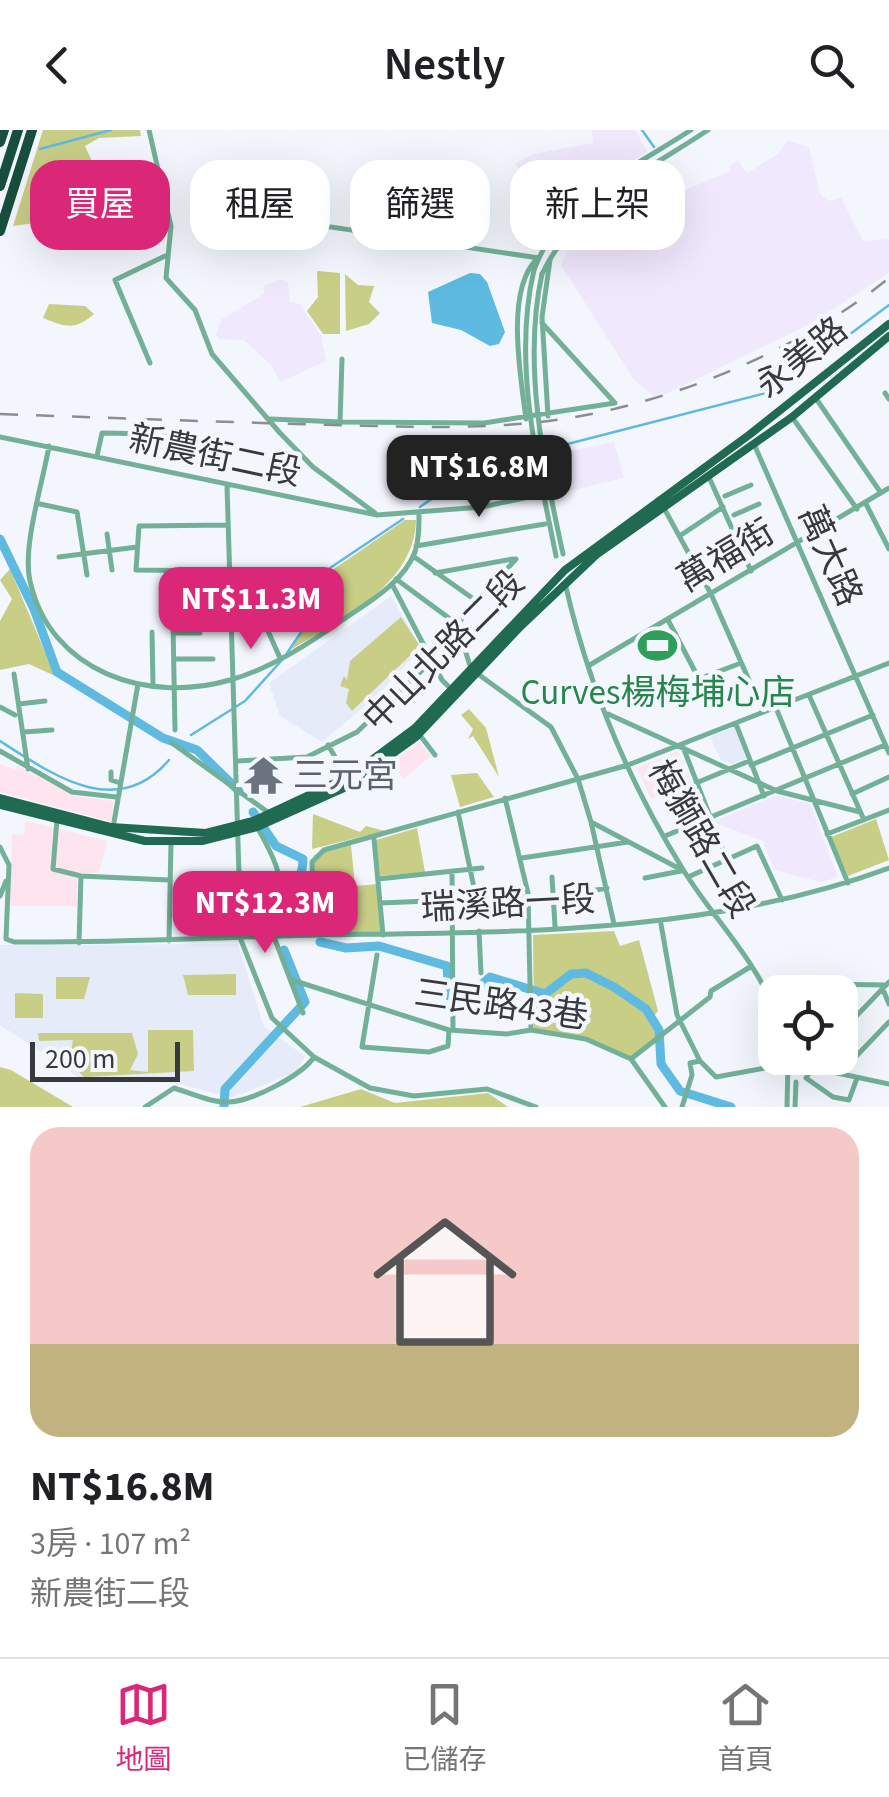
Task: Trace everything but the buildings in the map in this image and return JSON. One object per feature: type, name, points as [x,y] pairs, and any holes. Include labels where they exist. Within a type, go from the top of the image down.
[{"type":"highway","points":[[0,142],[4,130]]},
{"type":"highway","points":[[0,186],[18,130]]},
{"type":"highway","points":[[0,231],[32,130]]},
{"type":"main road","name":"永美路","points":[[752,440],[889,324]]},
{"type":"main road","name":"永美路","points":[[752,440],[792,418],[889,336]]},
{"type":"main road","name":"中山北路二段","points":[[0,801],[102,833],[171,838],[239,830],[350,780],[394,757],[419,734],[474,672],[565,581],[662,502],[708,475],[752,440]]},
{"type":"main road","name":"中山北路二段","points":[[474,672],[565,570],[752,440]]},
{"type":"main road","name":"中山北路二段","points":[[350,780],[455,692]]},
{"type":"main road","name":"中山北路二段","points":[[0,801],[171,838]]},
{"type":"street","points":[[149,130],[171,226],[166,278],[194,310],[212,354],[268,418],[313,466],[377,515]]},
{"type":"street","points":[[526,419],[519,306],[528,268],[563,221],[592,193],[691,130]]},
{"type":"street","points":[[560,555],[536,371],[536,302],[542,274],[592,205],[708,130]]},
{"type":"street","points":[[330,227],[538,258]]},
{"type":"street","points":[[150,363],[115,280],[166,256]]},
{"type":"street","points":[[538,258],[526,318],[527,377],[565,570]]},
{"type":"street","points":[[548,416],[542,320],[550,258]]},
{"type":"street","points":[[268,418],[484,424],[615,404],[542,320]]},
{"type":"street","points":[[340,422],[342,358]]},
{"type":"street","points":[[808,390],[881,494]]},
{"type":"street","points":[[792,418],[857,508]]},
{"type":"street","points":[[97,456],[102,432],[157,434],[213,448]]},
{"type":"street","name":"新農街二段","points":[[0,438],[377,515],[419,514],[538,495]]},
{"type":"street","name":"萬大路","points":[[752,440],[889,753]]},
{"type":"street","points":[[49,446],[28,573],[61,646],[83,664],[138,684],[174,686],[234,679],[284,656],[394,582],[413,556],[419,514]]},
{"type":"street","points":[[708,475],[751,572]]},
{"type":"street","points":[[725,496],[750,485]]},
{"type":"street","points":[[227,486],[242,940],[256,985],[286,1034],[314,1057],[354,1081],[389,1093],[414,1096],[486,1089],[536,1107]]},
{"type":"street","name":"萬福街","points":[[588,666],[889,488]]},
{"type":"street","points":[[662,502],[711,594],[764,712]]},
{"type":"street","points":[[39,504],[78,512],[87,574]]},
{"type":"street","points":[[734,515],[759,504]]},
{"type":"street","points":[[866,504],[889,549]]},
{"type":"street","points":[[681,535],[723,506]]},
{"type":"street","points":[[416,546],[545,524]]},
{"type":"street","points":[[743,534],[767,524]]},
{"type":"street","points":[[228,525],[142,525],[136,570],[194,574],[300,572]]},
{"type":"street","points":[[107,534],[112,570]]},
{"type":"street","points":[[59,557],[137,547]]},
{"type":"street","points":[[413,556],[476,600]]},
{"type":"street","points":[[435,573],[516,559],[458,624]]},
{"type":"street","name":"梅獅路二段","points":[[565,570],[588,666],[628,765],[688,878],[758,979]]},
{"type":"street","points":[[264,572],[264,622],[284,656]]},
{"type":"street","points":[[194,574],[196,605]]},
{"type":"street","points":[[394,582],[458,624],[474,672],[550,727],[578,779],[600,848],[614,924]]},
{"type":"street","points":[[394,582],[432,661],[455,692]]},
{"type":"street","points":[[668,620],[699,679],[741,662]]},
{"type":"street","points":[[232,625],[264,622]]},
{"type":"street","points":[[173,625],[175,730]]},
{"type":"street","points":[[152,632],[153,685]]},
{"type":"street","points":[[174,634],[200,633]]},
{"type":"street","points":[[174,659],[213,659]]},
{"type":"street","points":[[238,761],[307,758],[358,732],[432,661]]},
{"type":"street","points":[[314,935],[314,856],[628,765],[889,663]]},
{"type":"street","points":[[14,674],[29,767]]},
{"type":"street","points":[[114,828],[138,684]]},
{"type":"street","points":[[810,695],[864,820]]},
{"type":"street","points":[[20,704],[45,701]]},
{"type":"street","points":[[0,707],[15,715]]},
{"type":"street","points":[[776,708],[848,883]]},
{"type":"street","points":[[605,712],[778,791],[860,812]]},
{"type":"street","points":[[696,782],[873,715]]},
{"type":"street","points":[[736,723],[764,796]]},
{"type":"street","points":[[24,732],[52,730]]},
{"type":"street","points":[[419,734],[436,755]]},
{"type":"street","points":[[682,744],[727,860]]},
{"type":"street","points":[[328,745],[350,780]]},
{"type":"street","points":[[665,836],[885,745]]},
{"type":"street","points":[[177,746],[239,792],[262,820],[276,861],[279,899],[270,919],[272,938],[302,1013]]},
{"type":"street","points":[[0,751],[72,792],[118,796]]},
{"type":"street","points":[[109,775],[121,785]]},
{"type":"street","points":[[852,794],[889,778]]},
{"type":"street","points":[[504,798],[529,897],[531,1030]]},
{"type":"street","points":[[827,834],[889,810]]},
{"type":"street","points":[[458,812],[476,898]]},
{"type":"street","points":[[57,819],[53,870],[81,876],[169,880]]},
{"type":"street","points":[[591,822],[684,870]]},
{"type":"street","points":[[169,941],[171,838]]},
{"type":"street","points":[[374,839],[383,935]]},
{"type":"street","points":[[522,858],[630,842]]},
{"type":"street","points":[[0,846],[9,865],[0,896]]},
{"type":"street","points":[[688,878],[757,846],[782,900]]},
{"type":"street","points":[[378,879],[482,868]]},
{"type":"street","name":"瑞溪路一段","points":[[8,878],[6,940],[79,943],[661,924],[782,900],[889,868]]},
{"type":"street","points":[[645,878],[684,870]]},
{"type":"street","points":[[377,956],[362,1047],[429,1052],[448,1046],[455,995],[452,871]]},
{"type":"street","points":[[79,943],[81,876]]},
{"type":"street","points":[[552,877],[554,926]]},
{"type":"street","points":[[581,892],[608,888]]},
{"type":"street","points":[[380,903],[529,897]]},
{"type":"street","points":[[661,924],[680,1021],[700,1061],[716,1077],[758,1067]]},
{"type":"street","points":[[480,931],[481,972]]},
{"type":"street","points":[[666,1107],[631,1059],[710,997],[711,992],[750,967]]},
{"type":"street","name":"三民路43巷","points":[[292,980],[368,1008],[451,1030],[507,1034],[531,1030],[586,1039],[631,1059]]},
{"type":"street","points":[[858,984],[885,984]]},
{"type":"street","points":[[885,984],[889,1004]]},
{"type":"street","points":[[858,1013],[885,984]]},
{"type":"street","points":[[858,1055],[889,1022]]},
{"type":"street","points":[[145,1107],[174,1088],[228,1103],[302,1075],[314,1057]]},
{"type":"street","points":[[682,1107],[690,1063],[700,1061]]},
{"type":"street","points":[[786,1107],[787,1075]]},
{"type":"street","points":[[846,1075],[889,1084]]},
{"type":"street","points":[[806,1078],[833,1096],[848,1100],[857,1077]]},
{"type":"street","points":[[787,1081],[806,1078]]},
{"type":"street","points":[[795,1107],[796,1082]]},
{"type":"shaded area","points":[[592,130],[635,130],[647,151],[634,160],[521,160],[534,154],[593,143]]},
{"type":"shaded area","points":[[787,141],[809,147],[820,194],[828,201],[841,198],[863,241],[889,239],[889,273],[808,325],[670,392],[653,396],[634,380],[561,265],[568,250],[685,250],[685,190],[729,172],[729,166],[738,161],[747,173],[778,154]]},
{"type":"shaded area","points":[[281,279],[288,282],[290,302],[300,304],[321,335],[326,361],[280,382],[271,365],[244,340],[218,339],[216,334],[222,319],[264,294],[264,285]]},
{"type":"shaded area","points":[[614,442],[624,478],[560,493],[553,454]]},
{"type":"shaded area","points":[[237,575],[260,575],[260,619],[237,621]]},
{"type":"shaded area","points":[[391,596],[421,648],[378,695],[322,742],[280,716],[269,683]]},
{"type":"shaded area","points":[[735,727],[746,759],[732,764],[721,760],[710,737]]},
{"type":"shaded area","points":[[419,742],[431,756],[403,779],[393,762]]},
{"type":"shaded area","points":[[678,751],[691,782],[651,799],[637,768]]},
{"type":"shaded area","points":[[0,764],[16,770],[17,766],[76,796],[113,801],[112,822],[0,792]]},
{"type":"shaded area","points":[[777,795],[810,804],[838,877],[821,882],[774,870],[763,841],[713,822]]},
{"type":"shaded area","points":[[26,821],[107,841],[99,873],[78,873],[77,906],[10,906],[12,834],[24,835]]},
{"type":"shaded area","points":[[238,944],[264,1027],[305,1056],[296,1072],[231,1098],[176,1083],[84,1081],[0,1025],[0,945]]},
{"type":"green space","points":[[43,130],[140,130],[141,136],[99,138],[85,146],[91,160],[34,160]]},
{"type":"green space","points":[[30,172],[30,224],[13,226]]},
{"type":"green space","points":[[317,271],[340,273],[340,334],[323,334],[307,311],[318,297]]},
{"type":"green space","points":[[345,274],[358,285],[374,286],[369,302],[380,313],[369,324],[346,331]]},
{"type":"green space","points":[[49,304],[85,306],[94,314],[81,323],[64,325],[43,318]]},
{"type":"green space","points":[[405,520],[416,520],[412,543],[390,581],[353,612],[292,649],[331,571]]},
{"type":"green space","points":[[10,569],[55,676],[29,664],[0,670],[0,621],[12,599],[0,580]]},
{"type":"green space","points":[[401,617],[420,646],[352,711],[346,703],[349,689],[340,686],[344,676],[347,680],[350,661]]},
{"type":"green space","points":[[469,709],[486,728],[499,777],[473,736],[468,739],[473,729],[461,715]]},
{"type":"green space","points":[[477,773],[494,797],[460,807],[451,775]]},
{"type":"green space","points":[[313,814],[360,832],[366,826],[385,831],[312,849]]},
{"type":"green space","points":[[876,819],[889,860],[848,876],[831,837]]},
{"type":"green space","points":[[417,828],[425,872],[380,876],[376,840]]},
{"type":"green space","points":[[351,845],[355,886],[378,884],[383,935],[314,935],[314,855]]},
{"type":"green space","points":[[217,879],[219,916],[192,915],[192,880]]},
{"type":"green space","points":[[614,931],[620,946],[639,940],[658,1011],[652,1018],[659,1038],[631,1059],[579,1036],[534,1030],[533,935]]},
{"type":"green space","points":[[236,974],[236,995],[188,995],[183,975]]},
{"type":"green space","points":[[56,977],[90,977],[84,999],[56,999]]},
{"type":"green space","points":[[15,993],[43,994],[43,1018],[15,1018]]},
{"type":"green space","points":[[148,1030],[193,1030],[194,1071],[84,1077],[69,1062],[73,1040],[39,1041],[38,1033],[132,1033],[138,1054],[130,1070],[148,1072]]},
{"type":"green space","points":[[0,1067],[11,1070],[73,1107],[0,1107]]},
{"type":"green space","points":[[361,1089],[395,1103],[488,1093],[508,1107],[300,1107]]},
{"type":"water","points":[[470,273],[480,274],[487,282],[505,332],[499,344],[490,346],[461,330],[432,323],[428,292]]},
{"type":"waterway","points":[[40,149],[111,130]]},
{"type":"waterway","points":[[642,130],[654,147]]},
{"type":"waterway","points":[[552,448],[774,391],[889,305]]},
{"type":"waterway","points":[[420,507],[480,465],[528,454]]},
{"type":"waterway","points":[[287,653],[302,631],[330,568],[403,519]]},
{"type":"waterway","points":[[0,539],[34,609],[57,672],[163,738],[197,750],[239,791]]},
{"type":"waterway","points":[[191,735],[245,701],[282,660]]},
{"type":"waterway","points":[[0,741],[63,778],[107,790],[128,788],[149,778],[169,760]]},
{"type":"waterway","points":[[253,812],[276,846],[303,859],[298,881],[278,912],[274,931]]},
{"type":"waterway","points":[[282,906],[303,927]]},
{"type":"waterway","points":[[320,942],[346,948],[379,946],[447,966],[449,996],[462,1002],[490,977],[545,994],[571,974],[586,973],[646,1009],[659,1030],[661,1064],[680,1091],[731,1107]]},
{"type":"waterway","points":[[224,1107],[225,1089],[305,1002],[284,950]]},
{"type":"railway","points":[[0,414],[429,427],[555,420],[666,395],[746,364],[821,325],[889,278]]},
{"type":"place","name":"Curves楊梅埔心店","points":[[658,646]]},
{"type":"place","name":"三元宮","points":[[263,776]]}]
